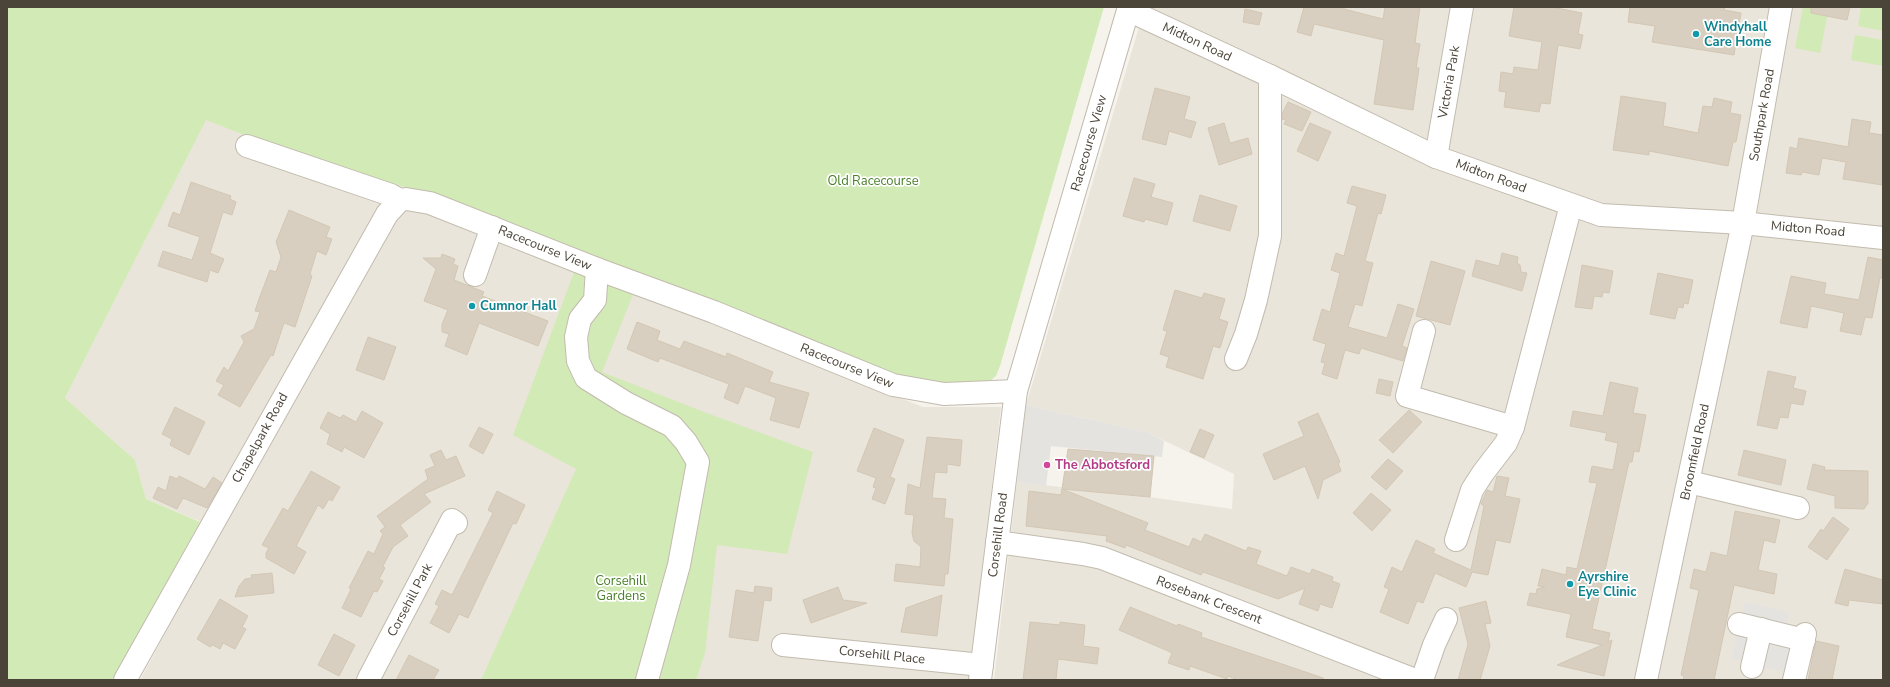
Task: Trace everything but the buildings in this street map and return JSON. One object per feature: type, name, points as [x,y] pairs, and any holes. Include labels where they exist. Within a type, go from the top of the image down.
[{"type":"street","name":"Victoria Park","points":[[1436,157],[1462,7]]},
{"type":"street","name":"Southpark Road","points":[[1743,223],[1781,7]]},
{"type":"street","name":"Midton Road","points":[[1128,8],[1436,157],[1602,215],[1743,223],[1883,238]]},
{"type":"street","name":"Racecourse View","points":[[400,200],[412,199],[430,202],[596,269],[714,312],[893,385],[944,394],[1016,390],[1128,8]]},
{"type":"street","points":[[1236,358],[1246,334],[1256,300],[1270,236],[1270,76]]},
{"type":"street","points":[[247,146],[391,195],[400,200]]},
{"type":"street","name":"Chapelpark Road","points":[[125,680],[387,214],[400,200]]},
{"type":"street","points":[[1456,540],[1472,490],[1506,443],[1513,427],[1571,205]]},
{"type":"street","name":"Broomfield Road","points":[[1646,680],[1743,223]]},
{"type":"street","points":[[475,275],[492,226]]},
{"type":"street","points":[[596,269],[594,300],[580,319],[576,337],[578,361],[586,378],[626,404],[672,426],[686,442],[698,462],[679,565],[647,680]]},
{"type":"street","points":[[1424,331],[1407,396],[1513,427]]},
{"type":"street","name":"Corsehill Road","points":[[981,673],[1016,390]]},
{"type":"street","points":[[1689,482],[1798,508]]},
{"type":"street","name":"Corsehill Park","points":[[368,680],[449,519]]},
{"type":"street","name":"Rosebank Crescent","points":[[997,542],[1102,558],[1415,680]]},
{"type":"street","points":[[1422,680],[1434,645],[1446,619]]},
{"type":"street","points":[[1740,624],[1804,637],[1794,680]]},
{"type":"street","points":[[1752,666],[1761,629]]},
{"type":"street","name":"Corsehill Place","points":[[783,645],[981,673]]},
{"type":"shaded area","points":[[1145,7],[1883,7],[1883,680],[994,680],[1017,482],[1150,497],[1232,509],[1234,474],[1146,432],[1026,405]]},
{"type":"shaded area","points":[[206,119],[412,208],[634,292],[923,407],[1001,407],[969,680],[140,680],[221,530],[146,499],[135,460],[65,398]]},
{"type":"shaded area","points":[[1026,405],[1146,432],[1164,441],[1162,457],[1051,446],[1046,486],[1017,482]]},
{"type":"shaded area","points":[[1745,602],[1790,613],[1786,628],[1797,631],[1787,673],[1731,659]]},
{"type":"green space","name":"Old Racecourse","points":[[7,7],[1104,7],[1000,366],[996,376],[990,381],[921,384],[423,191],[404,187],[247,136],[206,120],[65,398],[135,460],[146,499],[200,522],[112,680],[7,680]]},
{"type":"green space","points":[[1803,7],[1829,7],[1820,53],[1795,48]]},
{"type":"green space","points":[[1861,7],[1883,7],[1883,31],[1858,26]]},
{"type":"green space","points":[[1855,35],[1883,40],[1883,66],[1851,60]]},
{"type":"green space","name":"Corsehill Gardens","points":[[576,267],[634,292],[602,372],[704,412],[813,452],[787,554],[717,545],[705,653],[696,680],[481,680],[576,469],[513,435]]},
{"type":"place","name":"Windyhall Care Home","points":[[1696,34]]},
{"type":"place","name":"Cumnor Hall","points":[[472,306]]},
{"type":"place","name":"The Abbotsford","points":[[1047,465]]},
{"type":"place","name":"Ayrshire Eye Clinic","points":[[1570,584]]}]
